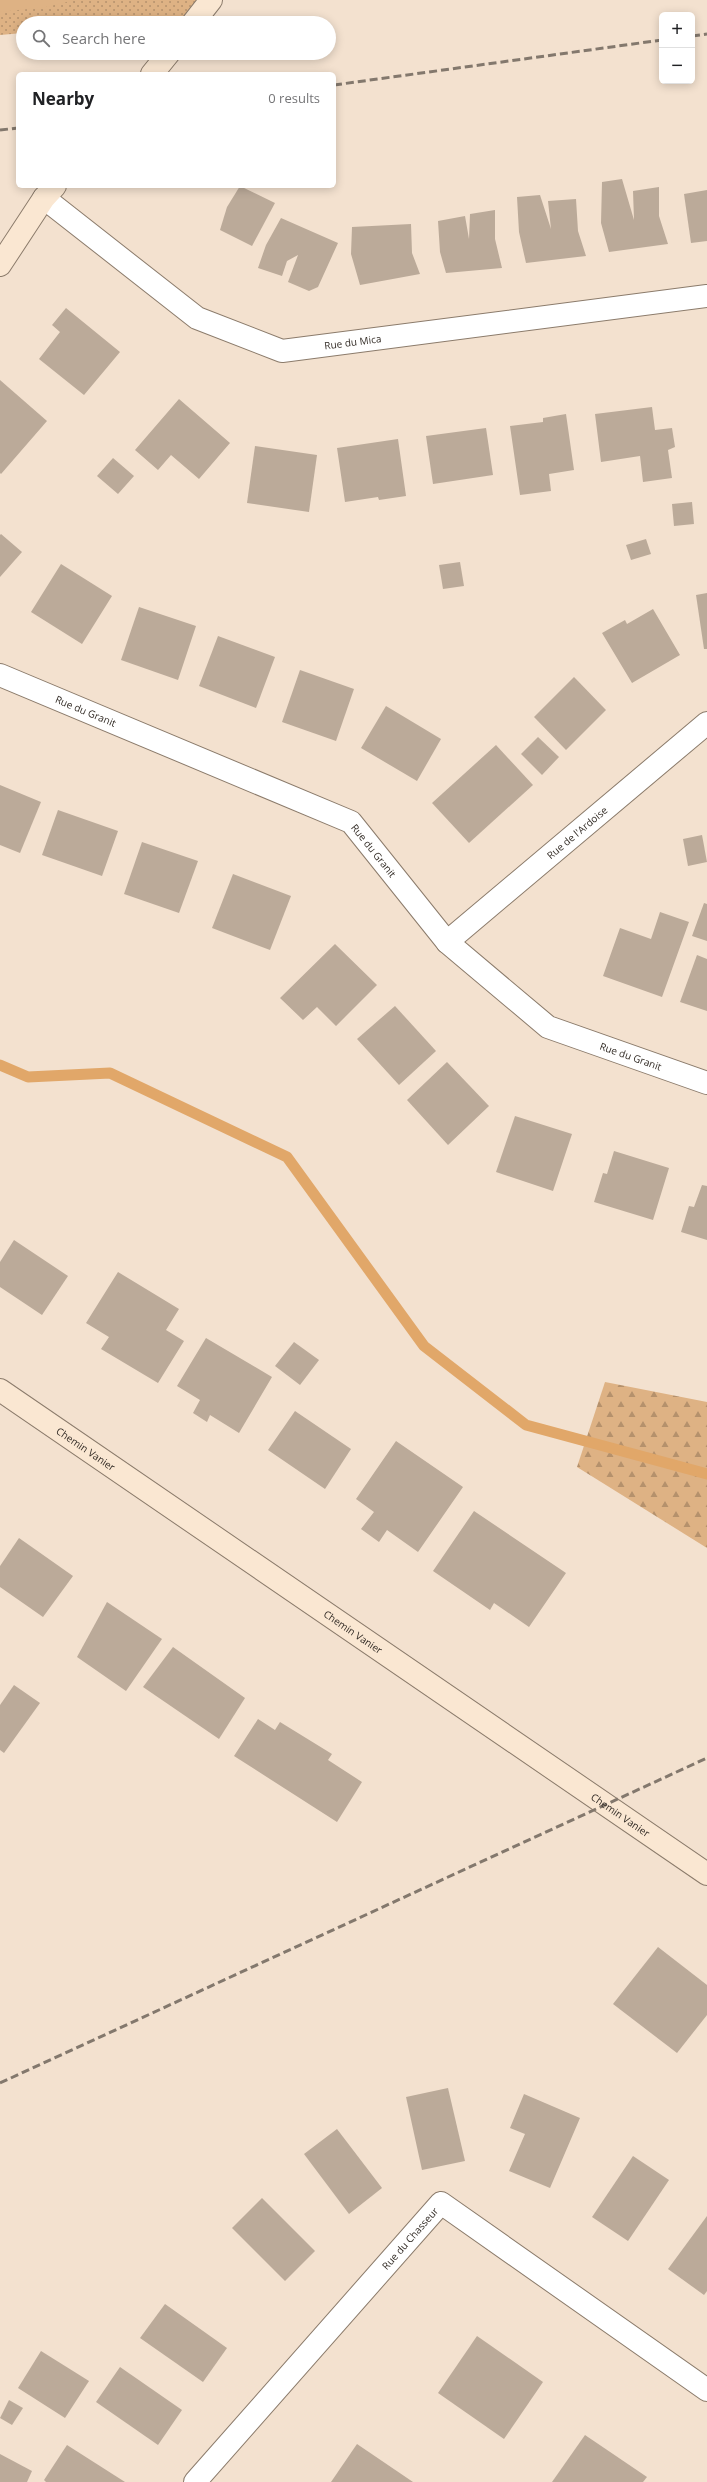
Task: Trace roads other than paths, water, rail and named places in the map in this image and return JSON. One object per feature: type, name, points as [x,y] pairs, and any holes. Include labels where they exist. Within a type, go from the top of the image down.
[{"type":"street","points":[[198,16],[211,0]]},
{"type":"street","points":[[154,72],[163,60]]},
{"type":"street","points":[[0,265],[50,192]]},
{"type":"street","name":"Rue du Mica","points":[[50,192],[196,318],[282,352],[707,296]]},
{"type":"street","name":"Rue du Granit","points":[[0,675],[351,822],[447,942],[548,1027],[707,1083]]},
{"type":"street","name":"Rue de l'Ardoise","points":[[447,942],[707,723]]},
{"type":"street","name":"Chemin Vanier","points":[[0,1390],[707,1874]]},
{"type":"street","name":"Rue du Chasseur","points":[[195,2482],[441,2203],[707,2390]]},
{"type":"waterway","points":[[0,1065],[28,1077],[110,1073],[287,1157],[424,1346],[526,1425],[707,1474]]},
{"type":"railway","points":[[695,36],[707,34]]},
{"type":"railway","points":[[336,85],[659,40]]},
{"type":"railway","points":[[0,130],[16,128]]},
{"type":"railway","points":[[0,2083],[707,1758]]}]
